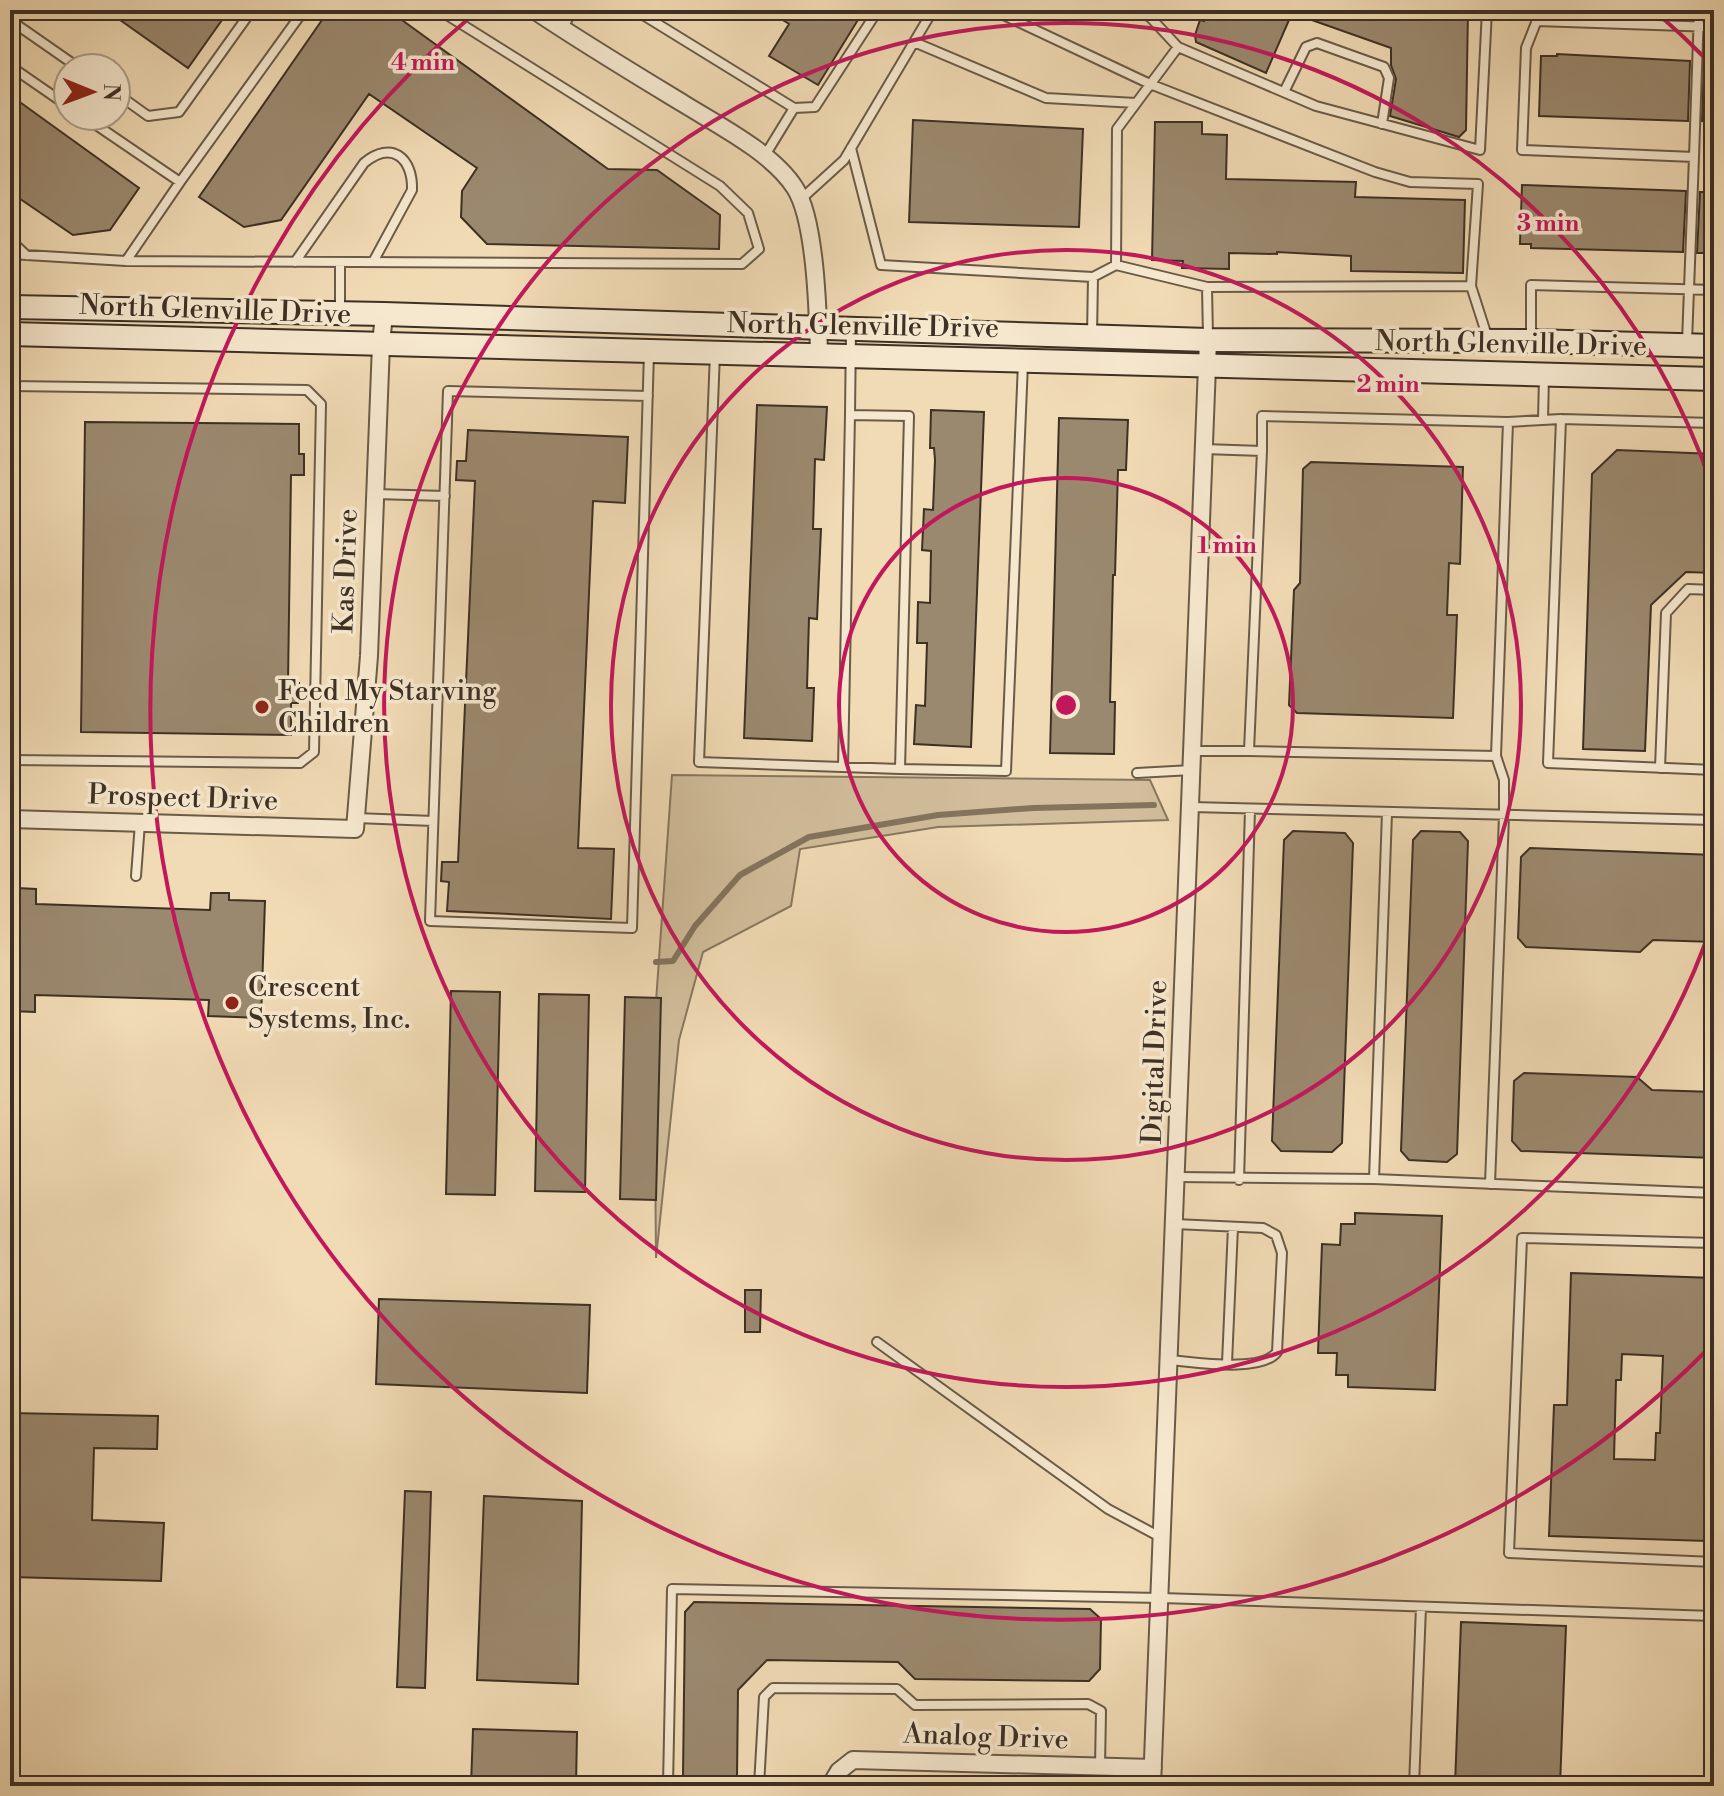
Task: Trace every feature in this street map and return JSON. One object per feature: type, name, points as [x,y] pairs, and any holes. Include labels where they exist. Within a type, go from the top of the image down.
[{"type":"street","points":[[534,10],[726,130],[777,167],[796,189],[808,229],[819,355]]},
{"type":"street","name":"North Glenville Drive","points":[[10,307],[384,314],[1208,340],[1531,341],[1714,346]]},
{"type":"street","name":"Kas Drive","points":[[355,824],[369,656],[384,314]]},
{"type":"street","name":"North Glenville Drive","points":[[10,334],[1714,379]]},
{"type":"street","name":"Digital Drive","points":[[1152,1786],[1208,340]]},
{"type":"street","points":[[1531,341],[1544,375]]},
{"type":"street","name":"Prospect Drive","points":[[10,819],[355,824]]},
{"type":"street","name":"Analog Drive","points":[[830,1786],[839,1771],[853,1760],[1153,1768]]},
{"type":"lane","points":[[132,104],[148,116],[179,112],[252,10]]},
{"type":"lane","points":[[126,261],[304,10]]},
{"type":"lane","points":[[10,254],[126,261],[742,264],[759,249],[748,213],[720,186],[439,10]]},
{"type":"lane","points":[[562,29],[573,10]]},
{"type":"lane","points":[[635,10],[794,108],[815,107],[878,10]]},
{"type":"lane","points":[[799,201],[844,160],[933,10]]},
{"type":"lane","points":[[993,10],[1150,84],[1375,172],[1410,182],[1478,184],[1471,286],[1488,341]]},
{"type":"lane","points":[[1138,10],[1152,13],[1178,47],[1316,106],[1480,150],[1487,10]]},
{"type":"lane","points":[[1541,10],[1526,48],[1522,150],[1694,157]]},
{"type":"lane","points":[[1687,346],[1699,10]]},
{"type":"lane","points":[[10,20],[56,52]]},
{"type":"lane","points":[[1537,21],[1714,27]]},
{"type":"lane","points":[[914,42],[1046,98],[1136,103]]},
{"type":"lane","points":[[1284,92],[1306,47],[1317,43],[1384,67],[1389,78],[1382,124]]},
{"type":"lane","points":[[1116,265],[1117,129],[1178,47]]},
{"type":"lane","points":[[10,66],[52,95]]},
{"type":"lane","points":[[764,157],[794,108]]},
{"type":"lane","points":[[107,132],[180,182]]},
{"type":"lane","points":[[851,148],[881,265],[1093,277],[1116,265],[1207,287],[1471,286]]},
{"type":"lane","points":[[295,262],[364,163],[376,152],[386,150],[396,154],[406,166],[413,179],[412,190],[373,262]]},
{"type":"lane","points":[[10,240],[27,256]]},
{"type":"lane","points":[[340,262],[340,313]]},
{"type":"lane","points":[[1092,336],[1093,277]]},
{"type":"lane","points":[[1531,341],[1531,285],[1714,290]]},
{"type":"lane","points":[[1207,287],[1208,340]]},
{"type":"lane","points":[[843,767],[851,329]]},
{"type":"lane","points":[[648,396],[448,391],[430,921],[632,928],[650,351]]},
{"type":"lane","points":[[715,353],[699,762],[900,769],[1006,771],[1023,361]]},
{"type":"lane","points":[[1543,420],[1544,375]]},
{"type":"lane","points":[[10,386],[307,390],[321,404],[314,752],[300,763],[10,760]]},
{"type":"lane","points":[[850,415],[909,416],[900,769]]},
{"type":"lane","points":[[1249,751],[1262,416],[1714,423]]},
{"type":"lane","points":[[1561,419],[1548,763],[1714,770]]},
{"type":"lane","points":[[1490,1184],[1504,816],[1504,780],[1496,756],[1508,422]]},
{"type":"lane","points":[[1204,449],[1262,451]]},
{"type":"lane","points":[[375,494],[445,496]]},
{"type":"lane","points":[[1660,768],[1666,613],[1688,589],[1714,590]]},
{"type":"lane","points":[[1193,751],[1496,756]]},
{"type":"lane","points":[[1137,773],[1192,770]]},
{"type":"lane","points":[[1191,807],[1714,820]]},
{"type":"lane","points":[[1239,1180],[1250,809]]},
{"type":"lane","points":[[1374,1179],[1387,813]]},
{"type":"lane","points":[[355,824],[433,821]]},
{"type":"lane","points":[[136,876],[140,823]]},
{"type":"lane","points":[[1177,1177],[1374,1179],[1714,1193]]},
{"type":"lane","points":[[1170,1360],[1264,1363],[1277,1352],[1282,1253],[1276,1235],[1271,1231],[1175,1224]]},
{"type":"lane","points":[[1227,1363],[1233,1227]]},
{"type":"lane","points":[[1714,1243],[1522,1238],[1509,1553],[1714,1562]]},
{"type":"lane","points":[[877,1342],[1108,1509],[1163,1538]]},
{"type":"lane","points":[[668,1785],[672,1589],[1161,1598],[1714,1616]]},
{"type":"lane","points":[[1414,1786],[1421,1607]]},
{"type":"lane","points":[[759,1786],[764,1697],[773,1688],[897,1689],[915,1705],[1088,1704],[1101,1711],[1100,1767]]},
{"type":"shaded area","points":[[672,775],[1150,780],[1168,820],[938,827],[800,849],[791,906],[703,952],[679,1040],[656,1258],[654,1030]]},
{"type":"building","points":[[106,10],[229,10],[188,68]]},
{"type":"building","points":[[329,10],[388,10],[608,169],[657,170],[720,215],[719,249],[487,244],[461,217],[462,191],[477,168],[369,94],[281,220],[244,227],[199,197]]},
{"type":"building","points":[[767,10],[864,10],[818,85],[769,56],[789,24]]},
{"type":"building","points":[[1207,10],[1468,10],[1466,130],[1459,137],[1390,116],[1396,79],[1391,65],[1391,48],[1292,13],[1266,73],[1196,42],[1200,20],[1204,21]]},
{"type":"building","points":[[1557,54],[1690,61],[1688,121],[1539,116],[1541,56]]},
{"type":"building","points":[[1704,61],[1714,62],[1714,122],[1702,121]]},
{"type":"building","points":[[10,95],[52,125],[52,132],[61,132],[139,188],[110,230],[73,235],[10,192]]},
{"type":"building","points":[[913,120],[1083,129],[1079,227],[909,222]]},
{"type":"building","points":[[1155,122],[1202,122],[1202,134],[1227,135],[1226,179],[1356,182],[1355,197],[1465,200],[1463,273],[1351,271],[1351,256],[1277,252],[1229,253],[1229,269],[1182,268],[1183,261],[1152,260]]},
{"type":"building","points":[[1522,185],[1686,191],[1683,252],[1531,248],[1531,244],[1520,244]]},
{"type":"building","points":[[1700,192],[1714,192],[1714,253],[1697,253]]},
{"type":"building","points":[[757,405],[827,407],[824,460],[815,459],[813,529],[821,529],[817,619],[809,618],[807,688],[814,688],[812,741],[744,738]]},
{"type":"building","points":[[931,410],[984,412],[971,747],[914,744],[916,705],[925,706],[927,643],[917,643],[918,602],[930,603],[931,551],[922,550],[924,509],[933,510],[935,460],[934,448],[930,448]]},
{"type":"building","points":[[1059,418],[1128,420],[1126,470],[1118,470],[1113,575],[1110,702],[1115,702],[1114,754],[1050,753]]},
{"type":"building","points":[[85,422],[299,424],[299,454],[304,454],[304,475],[291,475],[288,683],[299,683],[298,703],[291,703],[291,735],[81,732]]},
{"type":"building","points":[[468,430],[628,437],[625,503],[593,501],[578,848],[614,849],[611,919],[447,911],[449,882],[441,881],[442,862],[458,862],[475,481],[456,480],[457,461],[466,461]]},
{"type":"building","points":[[1617,450],[1714,454],[1714,573],[1686,572],[1651,605],[1645,751],[1583,749],[1592,474]]},
{"type":"building","points":[[1311,462],[1463,467],[1460,564],[1449,563],[1447,615],[1457,615],[1453,718],[1297,713],[1289,705],[1294,590],[1300,583],[1303,469]]},
{"type":"building","points":[[1293,831],[1345,833],[1353,843],[1342,1143],[1332,1152],[1281,1151],[1272,1141],[1284,840]]},
{"type":"building","points":[[1421,831],[1460,832],[1468,841],[1457,1154],[1447,1162],[1409,1160],[1401,1151],[1413,840]]},
{"type":"building","points":[[1530,848],[1714,855],[1714,942],[1653,940],[1640,952],[1526,947],[1518,938],[1521,857]]},
{"type":"building","points":[[17,888],[36,889],[36,904],[210,910],[211,893],[229,893],[229,900],[265,901],[261,1018],[208,1016],[209,1000],[35,995],[35,1012],[10,1011],[10,897],[17,897]]},
{"type":"building","points":[[451,991],[500,992],[495,1195],[446,1194]]},
{"type":"building","points":[[539,994],[589,995],[585,1192],[535,1191]]},
{"type":"building","points":[[625,997],[661,998],[656,1200],[620,1199]]},
{"type":"building","points":[[1524,1073],[1637,1077],[1652,1090],[1714,1092],[1714,1158],[1521,1151],[1512,1141],[1514,1081]]},
{"type":"building","points":[[1355,1213],[1442,1216],[1435,1390],[1348,1387],[1348,1375],[1336,1375],[1337,1353],[1318,1353],[1322,1244],[1340,1245],[1341,1224],[1355,1224]]},
{"type":"building","points":[[1571,1273],[1714,1278],[1714,1409],[1707,1541],[1549,1536],[1554,1405],[1567,1405]],"holes":[[[1622,1354],[1663,1356],[1660,1433],[1656,1433],[1655,1460],[1614,1459],[1616,1380],[1621,1380]]]},
{"type":"building","points":[[745,1290],[761,1290],[760,1332],[745,1332]]},
{"type":"building","points":[[379,1299],[590,1305],[587,1393],[376,1384]]},
{"type":"building","points":[[10,1413],[158,1416],[157,1449],[94,1448],[92,1520],[164,1523],[161,1581],[10,1577]]},
{"type":"building","points":[[405,1491],[431,1492],[425,1688],[397,1687]]},
{"type":"building","points":[[484,1496],[582,1501],[578,1684],[477,1680]]},
{"type":"building","points":[[694,1602],[1090,1609],[1101,1619],[1100,1669],[1089,1681],[915,1679],[898,1662],[767,1660],[738,1690],[737,1778],[729,1786],[691,1786],[683,1777],[685,1612]]},
{"type":"building","points":[[1461,1622],[1566,1626],[1560,1786],[1455,1786]]},
{"type":"building","points":[[473,1729],[577,1732],[576,1786],[471,1786]]},
{"type":"waterway","points":[[656,962],[673,961],[695,926],[740,875],[809,837],[938,815],[1033,808],[1154,805]]},
{"type":"place","name":"Feed My Starving Children","points":[[262,707]]},
{"type":"place","name":"Crescent Systems, Inc.","points":[[232,1003]]}]
